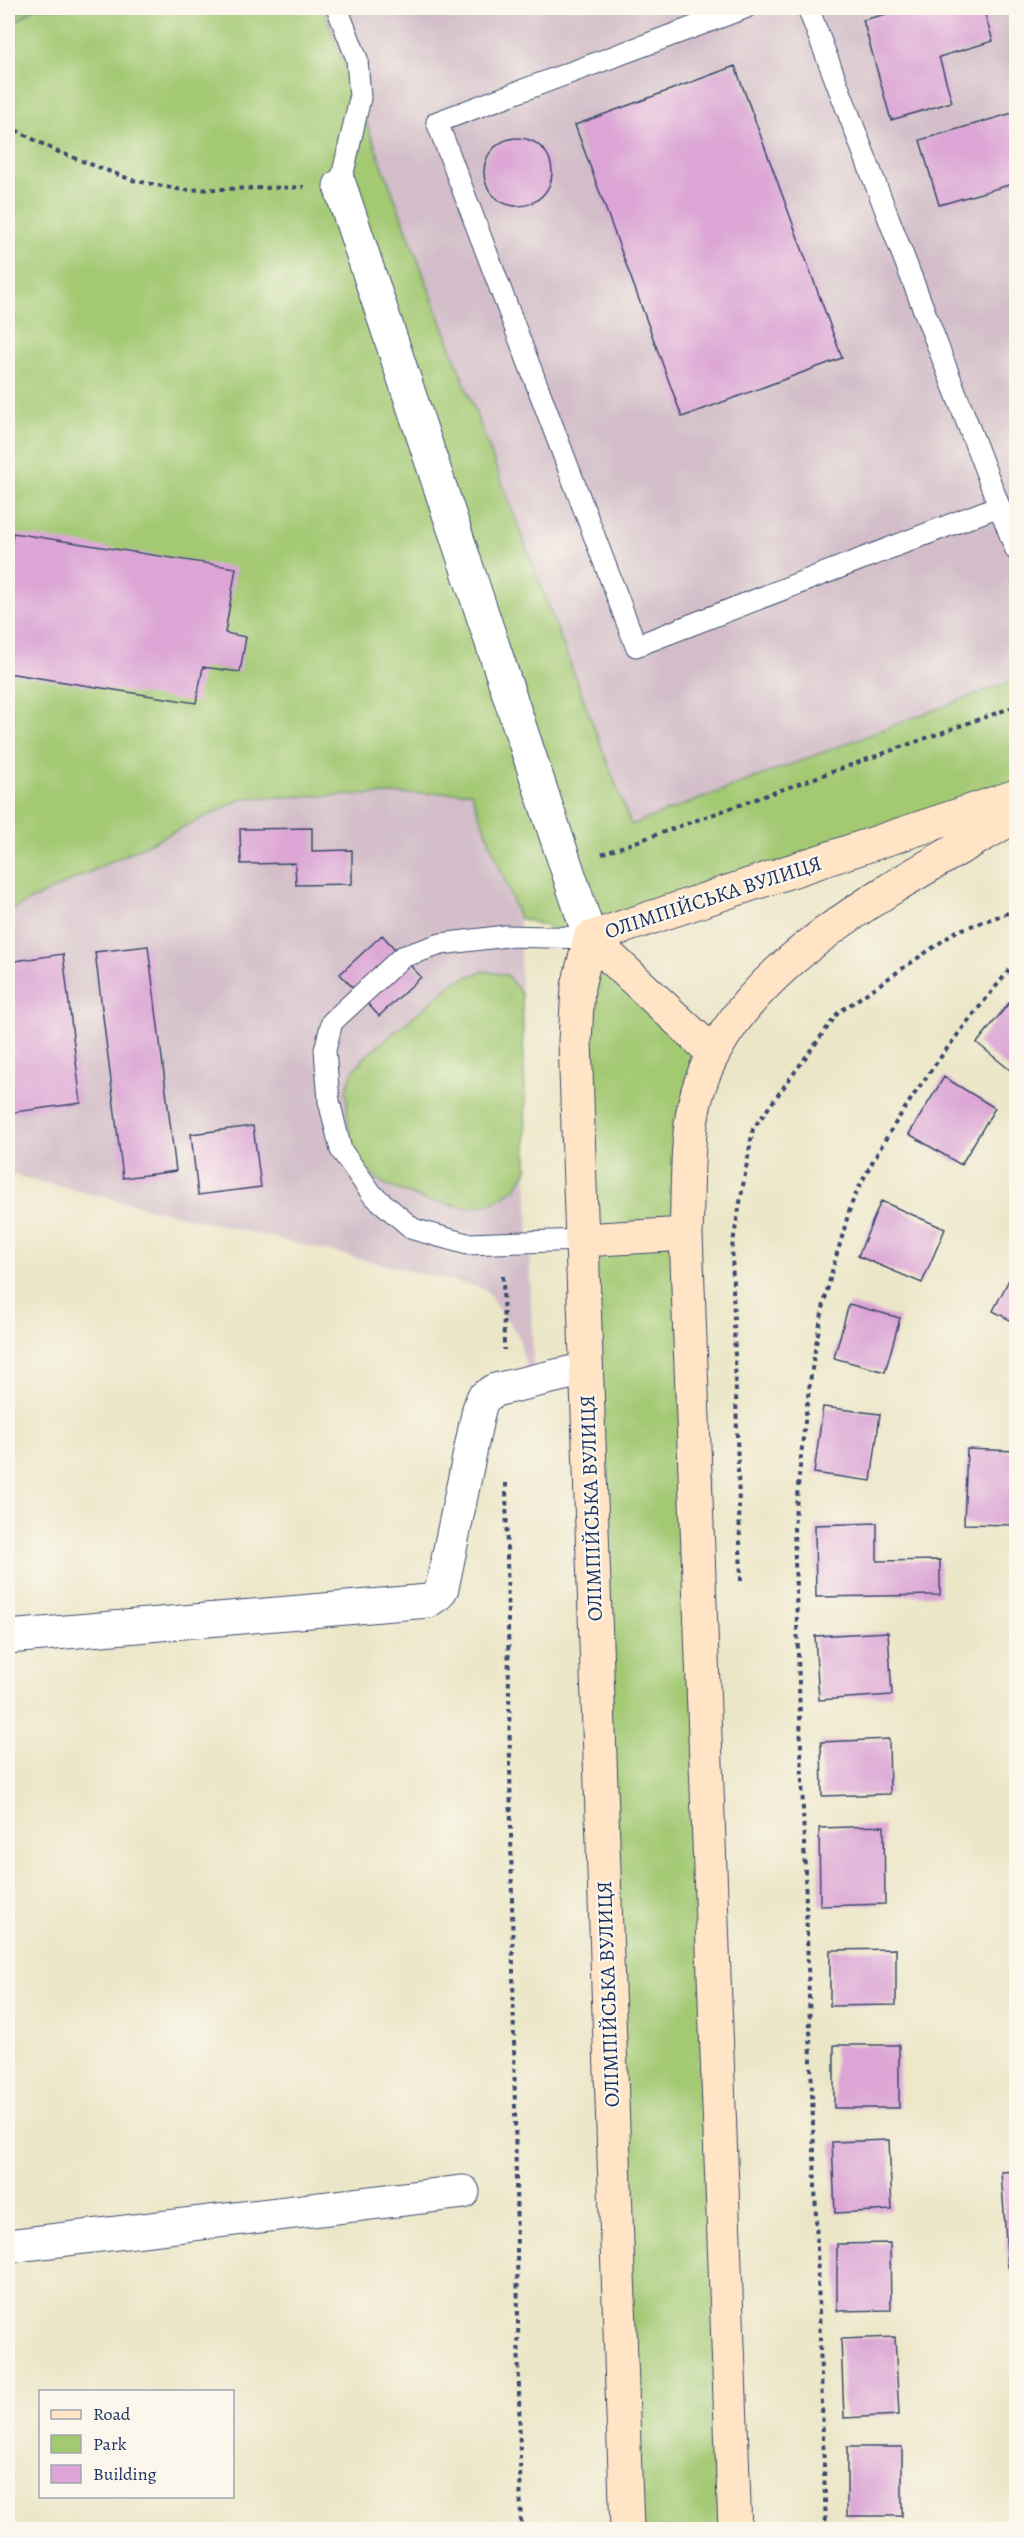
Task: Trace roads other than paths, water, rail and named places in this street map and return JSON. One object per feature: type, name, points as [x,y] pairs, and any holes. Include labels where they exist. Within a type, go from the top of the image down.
[{"type":"main road","name":"ОЛІМПІЙСЬКА ВУЛИЦЯ","points":[[627,2529],[574,1042],[578,986],[590,938],[1017,796]]},
{"type":"main road","points":[[735,2529],[686,1234],[694,1102],[712,1052],[745,1004],[796,954],[888,891],[1017,816]]},
{"type":"main road","points":[[590,938],[712,1052]]},
{"type":"main road","points":[[582,1240],[686,1234]]},
{"type":"street","points":[[340,186],[590,938]]},
{"type":"street","points":[[8,1637],[428,1601],[442,1588],[483,1398],[495,1390],[586,1369]]},
{"type":"street","points":[[8,2246],[464,2192]]},
{"type":"lane","points":[[337,8],[357,59],[360,98],[340,186]]},
{"type":"lane","points":[[745,8],[437,122],[636,646],[999,506]]},
{"type":"lane","points":[[808,8],[1017,550]]},
{"type":"lane","points":[[582,1240],[467,1244],[413,1229],[372,1194],[341,1150],[329,1101],[325,1050],[332,1022],[402,957],[441,944],[506,936],[590,938]]}]
